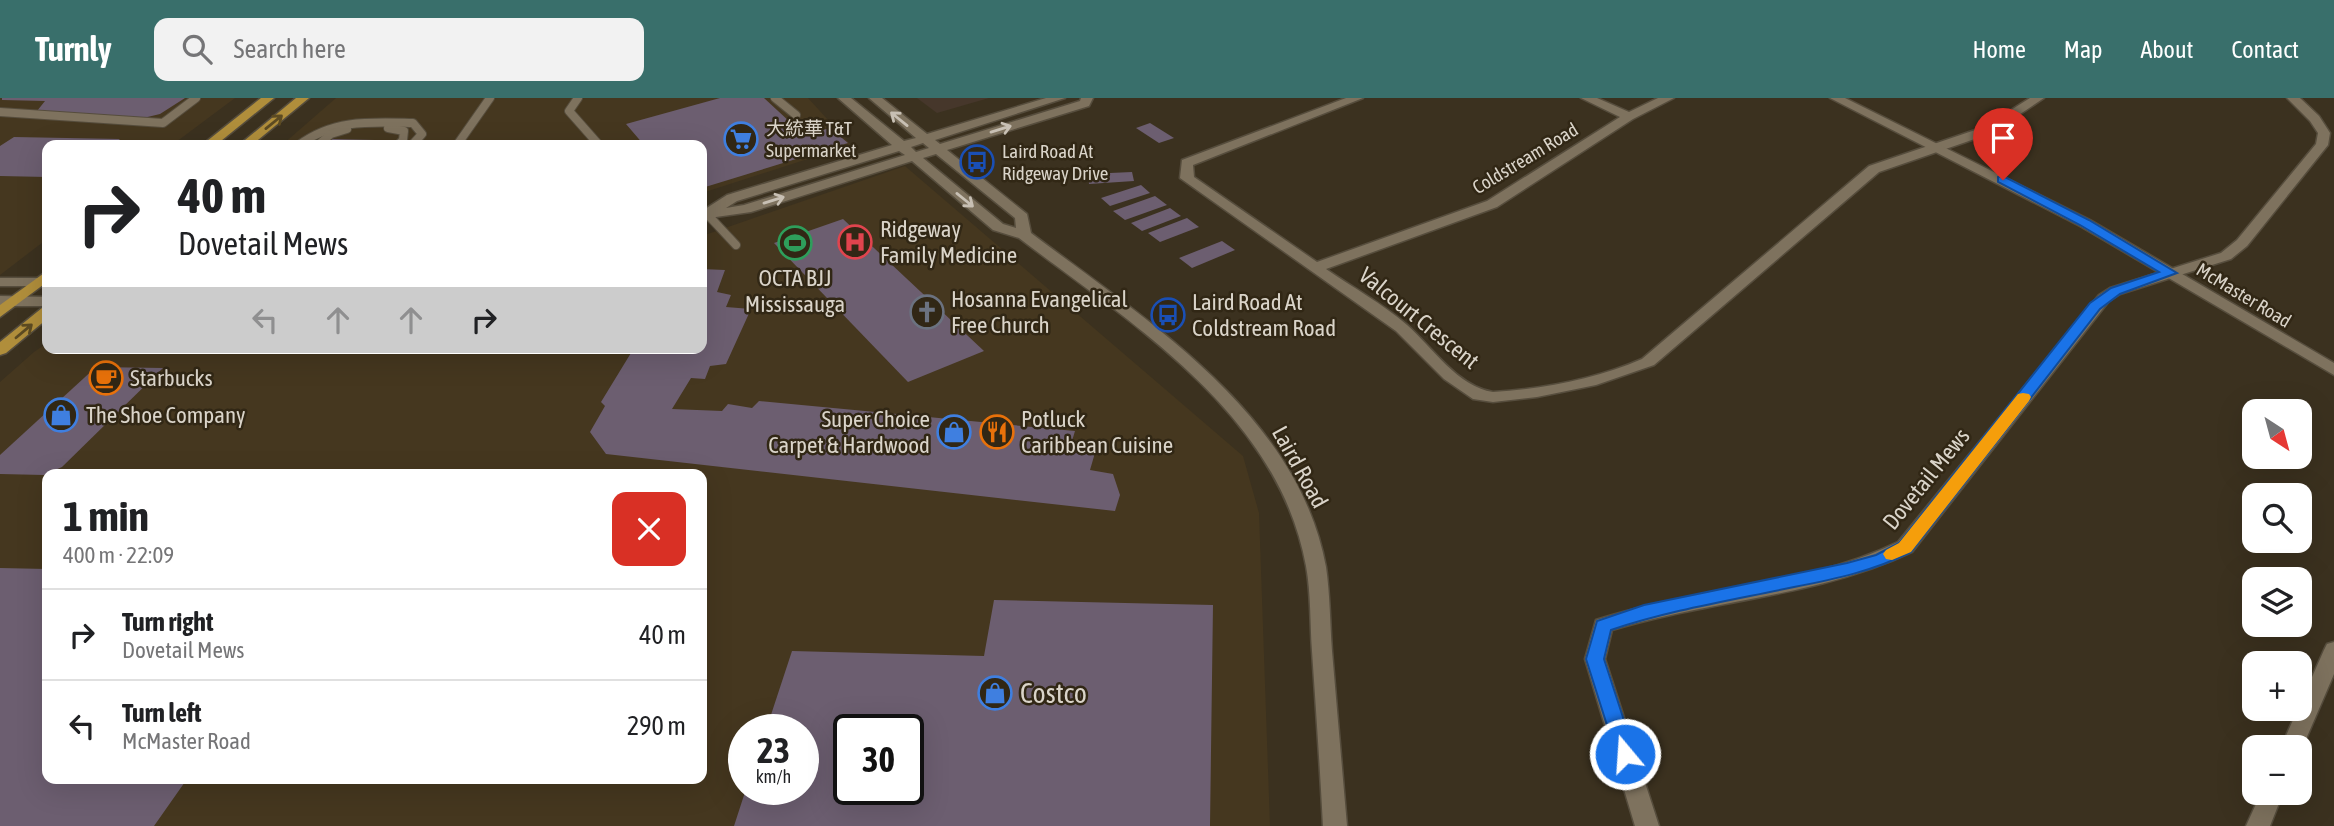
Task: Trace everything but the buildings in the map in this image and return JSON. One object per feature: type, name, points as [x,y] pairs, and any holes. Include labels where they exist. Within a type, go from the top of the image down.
[{"type":"main road","points":[[214,140],[268,98]]},
{"type":"main road","points":[[251,140],[303,98]]},
{"type":"main road","points":[[0,312],[7,301],[42,282]]},
{"type":"main road","points":[[0,350],[42,308]]},
{"type":"street","name":"Laird Road","points":[[844,98],[998,227],[1024,235],[1205,376],[1236,410],[1273,460],[1303,519],[1316,567],[1335,826]]},
{"type":"street","name":"Laird Road","points":[[875,98],[1022,217],[1024,235]]},
{"type":"street","points":[[707,212],[732,198],[1060,98]]},
{"type":"street","points":[[707,214],[746,209],[1085,103],[1087,98]]},
{"type":"street","name":"Valcourt Crescent","points":[[1357,98],[1187,163],[1188,178],[1401,328],[1429,356],[1479,395],[1505,396],[1607,379],[1632,371],[1648,362],[1874,169],[1997,125],[2038,98]]},
{"type":"street","points":[[1587,98],[1629,116]]},
{"type":"street","name":"Coldstream Road","points":[[1317,267],[1492,204],[1629,116],[1668,98]]},
{"type":"street","name":"McMaster Road","points":[[1836,98],[1940,147],[2075,218],[2334,370]]},
{"type":"street","name":"Dovetail Mews","points":[[1647,826],[1595,659],[1603,625],[1644,612],[1847,570],[1882,559],[1905,547],[2095,306],[2115,291],[2226,256],[2235,250],[2322,145],[2324,133],[2293,98]]},
{"type":"street","points":[[0,282],[42,280]]},
{"type":"street","points":[[7,301],[42,305]]},
{"type":"street","points":[[2297,735],[2334,650]]},
{"type":"street","points":[[2258,826],[2267,805]]},
{"type":"lane","points":[[0,112],[163,123],[196,98]]},
{"type":"lane","points":[[461,140],[490,98]]},
{"type":"lane","points":[[578,98],[569,111],[595,140]]},
{"type":"lane","points":[[775,98],[796,115]]},
{"type":"lane","points":[[304,140],[327,126],[345,122],[413,123],[422,134],[417,140]]},
{"type":"lane","points":[[324,140],[344,129],[396,128],[404,131],[403,140]]},
{"type":"lane","points":[[707,217],[736,245]]},
{"type":"shaded area","points":[[0,98],[235,98],[179,140],[42,140],[42,243],[0,275]]},
{"type":"shaded area","points":[[336,98],[808,98],[851,145],[707,191],[707,140],[288,140]]},
{"type":"shaded area","points":[[917,98],[989,98],[937,113]]},
{"type":"shaded area","points":[[905,166],[1243,456],[1259,513],[1270,826],[0,826],[0,382],[42,346],[42,354],[707,354],[707,234]]},
{"type":"slow traffic","points":[[1892,554],[1905,547],[2023,397]]},
{"type":"place","name":"大統華 T&T Supermarket","points":[[741,139]]},
{"type":"place","name":"Laird Road At Ridgeway Drive","points":[[977,162]]},
{"type":"place","name":"Ridgeway Family Medicine","points":[[855,242]]},
{"type":"place","name":"OCTA BJJ Mississauga","points":[[795,243]]},
{"type":"place","name":"Hosanna Evangelical Free Church","points":[[927,312]]},
{"type":"place","name":"Laird Road At Coldstream Road","points":[[1168,315]]},
{"type":"place","name":"Starbucks","points":[[106,378]]},
{"type":"place","name":"The Shoe Company","points":[[61,415]]},
{"type":"place","name":"Super Choice Carpet & Hardwood","points":[[954,432]]},
{"type":"place","name":"Potluck Caribbean Cuisine","points":[[997,432]]},
{"type":"place","name":"Costco","points":[[995,693]]},
{"type":"route","points":[[1625,754],[1595,659],[1603,625],[1644,612],[1817,578],[1882,559],[1905,547],[2095,306],[2115,291],[2170,273],[2085,223],[2003,180]]}]
